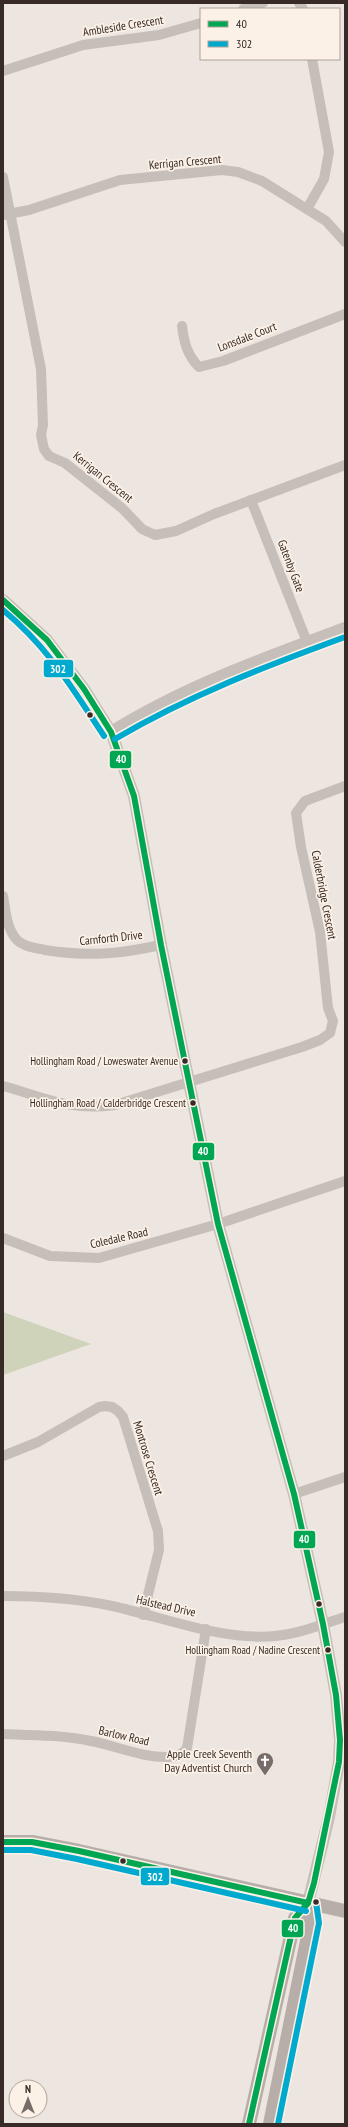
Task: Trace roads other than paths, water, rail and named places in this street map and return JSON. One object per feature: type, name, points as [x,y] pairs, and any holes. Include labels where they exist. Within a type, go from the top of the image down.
[{"type":"main road","points":[[3,1842],[32,1842],[79,1851],[345,1910]]},
{"type":"main road","points":[[249,2124],[296,1918],[308,1903]]},
{"type":"main road","points":[[270,2124],[311,1921],[308,1903]]},
{"type":"street","points":[[247,8],[263,3]]},
{"type":"street","name":"Ambleside Crescent","points":[[3,71],[83,45],[159,35],[200,23]]},
{"type":"street","points":[[307,209],[324,179],[329,152],[312,60]]},
{"type":"street","name":"Kerrigan Crescent","points":[[345,242],[326,221],[262,181],[238,172],[222,170],[120,180],[29,210],[6,214],[41,369],[43,425],[41,435],[44,449],[49,456],[65,463],[123,509],[142,529],[155,536],[176,531],[251,500],[345,465]]},
{"type":"street","points":[[3,177],[6,214]]},
{"type":"street","name":"Lonsdale Court","points":[[182,326],[183,339],[188,352],[199,367],[223,361],[345,314]]},
{"type":"street","name":"Gatenby Gate","points":[[251,500],[307,642]]},
{"type":"street","points":[[3,600],[32,626],[59,654],[84,689],[111,732],[134,796],[161,945],[218,1224],[294,1494],[323,1624],[336,1695],[339,1734],[339,1762],[329,1817],[308,1903]]},
{"type":"street","points":[[111,732],[154,707],[220,675],[345,628]]},
{"type":"street","name":"Calderbridge Crescent","points":[[189,1082],[302,1047],[320,1040],[330,1034],[333,1021],[328,1008],[320,932],[300,847],[296,812],[305,801],[345,786]]},
{"type":"street","name":"Carnforth Drive","points":[[3,896],[10,931],[18,941],[32,948],[74,955],[90,955],[161,945]]},
{"type":"street","points":[[3,1086],[61,1105],[90,1107],[126,1102],[189,1082]]},
{"type":"street","points":[[218,1224],[345,1181]]},
{"type":"street","name":"Coledale Road","points":[[3,1238],[50,1256],[99,1258],[218,1224]]},
{"type":"street","name":"Montrose Crescent","points":[[3,1456],[38,1442],[95,1409],[105,1406],[118,1411],[123,1417],[158,1531],[159,1550],[143,1615]]},
{"type":"street","points":[[294,1494],[345,1476]]},
{"type":"street","name":"Halstead Drive","points":[[3,1596],[71,1599],[113,1606],[143,1615],[243,1636],[275,1636],[301,1632],[345,1617]]},
{"type":"street","name":"Barlow Road","points":[[3,1734],[34,1735],[84,1740],[156,1757],[171,1757],[184,1753],[187,1748],[206,1629]]},
{"type":"place","name":"Hollingham Road / Loweswater Avenue","points":[[185,1061]]},
{"type":"place","name":"Hollingham Road / Calderbridge Crescent","points":[[193,1103]]},
{"type":"place","name":"Hollingham Road / Nadine Crescent","points":[[328,1650]]},
{"type":"place","name":"Apple Creek Seventh Day Adventist Church","points":[[265,1776]]}]
